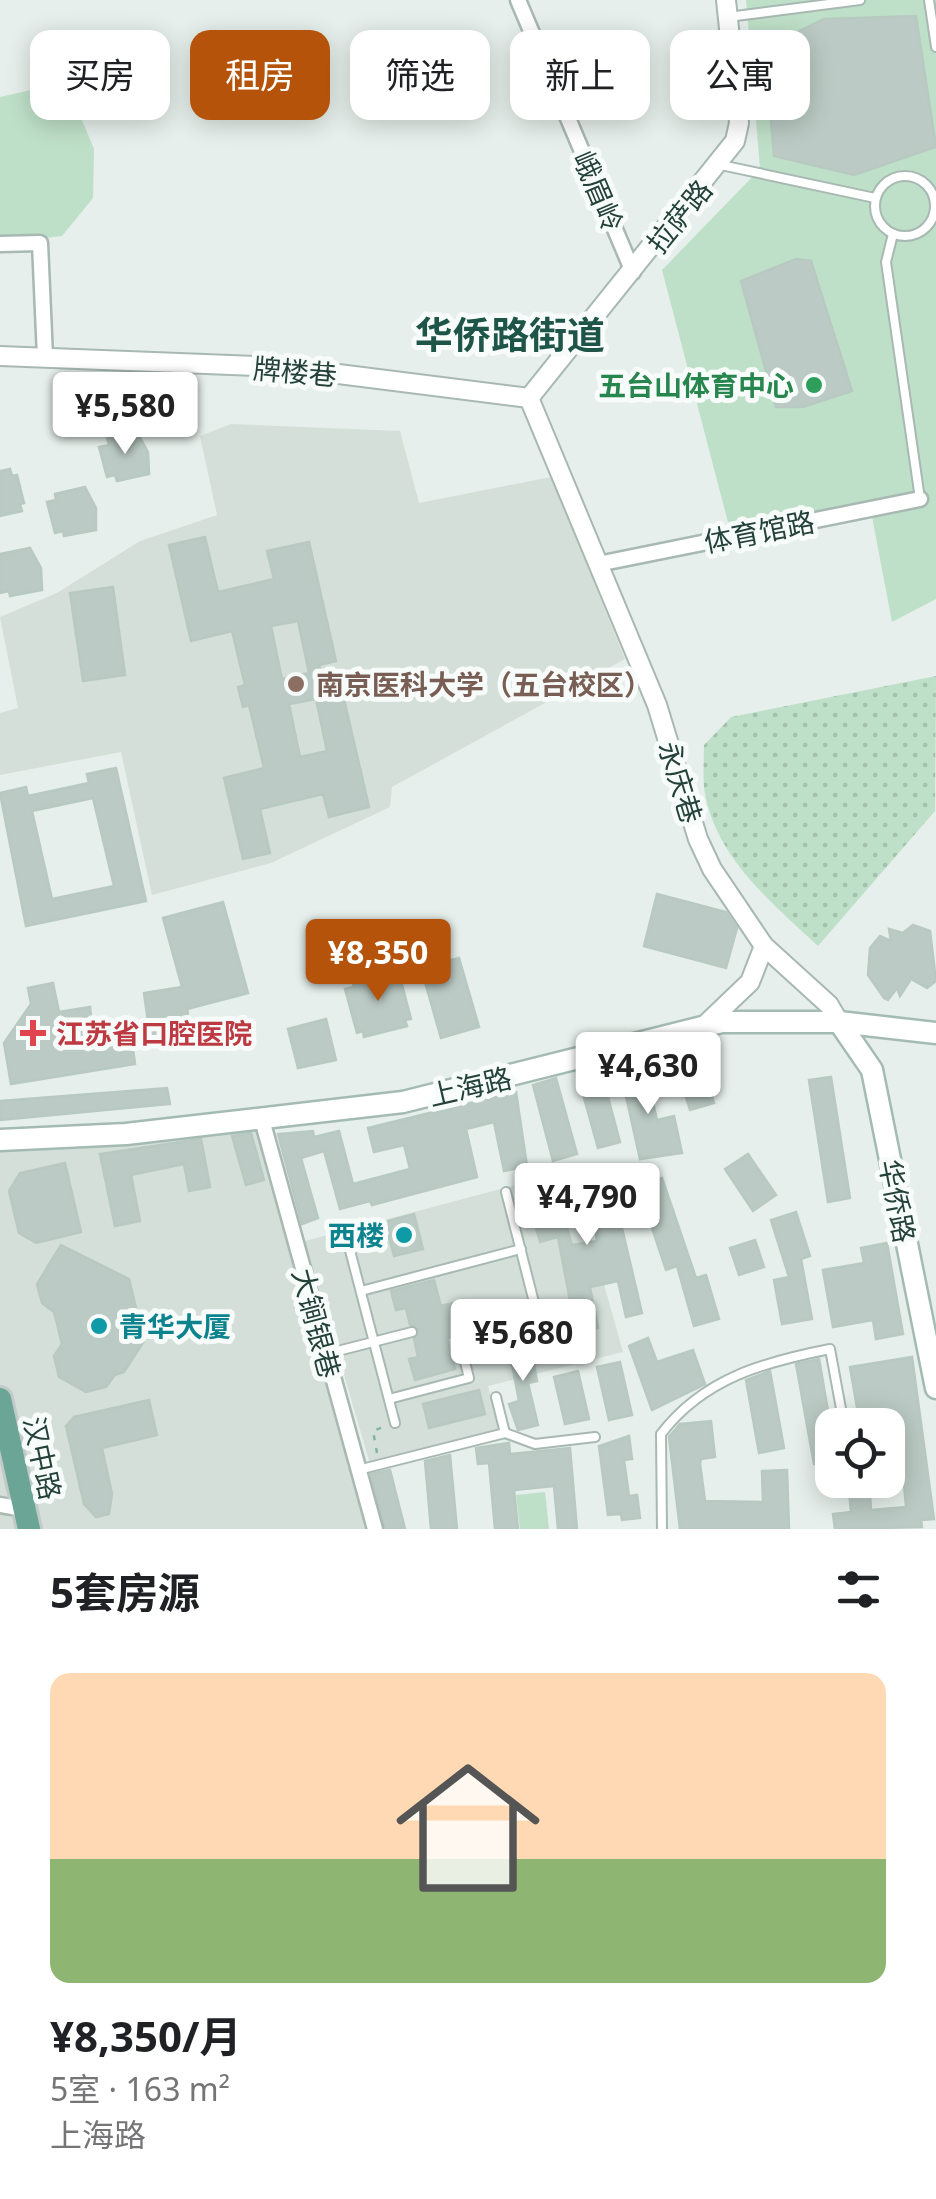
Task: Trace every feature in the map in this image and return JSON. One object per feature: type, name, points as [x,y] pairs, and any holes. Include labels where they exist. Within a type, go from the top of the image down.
[{"type":"main road","name":"上海路","points":[[0,1140],[126,1134],[402,1102],[704,1026],[839,1022],[936,1034]]},
{"type":"main road","name":"华侨路","points":[[839,1022],[872,1070],[936,1388]]},
{"type":"main road","name":"汉中路","points":[[0,1399],[26,1519]]},
{"type":"street","name":"峨眉岭","points":[[518,0],[632,272]]},
{"type":"street","name":"拉萨路","points":[[528,398],[736,141],[739,123],[727,9]]},
{"type":"street","points":[[0,244],[40,242],[45,357]]},
{"type":"street","name":"牌楼巷","points":[[0,356],[282,368],[528,398]]},
{"type":"street","name":"永庆巷","points":[[528,398],[657,706],[698,839],[712,869],[764,946],[829,1005],[839,1022]]},
{"type":"street","name":"体育馆路","points":[[598,564],[920,499]]},
{"type":"street","points":[[704,1026],[750,982],[764,946]]},
{"type":"street","name":"大锏银巷","points":[[261,1116],[375,1529]]},
{"type":"street","points":[[0,1505],[26,1519]]},
{"type":"lane","points":[[727,9],[860,0]]},
{"type":"lane","points":[[929,0],[936,47]]},
{"type":"lane","points":[[720,165],[875,198]]},
{"type":"lane","points":[[902,176],[932,185],[935,205],[929,225],[912,236],[892,234],[877,219],[875,198],[885,182],[902,176]]},
{"type":"lane","points":[[892,234],[886,262],[920,499]]},
{"type":"lane","points":[[389,1399],[469,1378],[461,1346],[540,1326],[506,1192]]},
{"type":"lane","points":[[347,1239],[395,1423]]},
{"type":"lane","points":[[361,1291],[521,1249]]},
{"type":"lane","points":[[326,1354],[412,1332]]},
{"type":"lane","points":[[662,1529],[661,1434],[688,1405],[744,1368],[830,1349],[841,1408]]},
{"type":"lane","points":[[496,1398],[505,1434]]},
{"type":"lane","points":[[358,1470],[505,1434],[535,1444],[596,1437]]},
{"type":"path","points":[[380,1464],[373,1431],[395,1423]]},
{"type":"shaded area","name":"南京医科大学（五台校区）","points":[[231,424],[400,431],[419,503],[551,477],[625,659],[392,787],[390,807],[271,863],[152,895],[121,752],[0,775],[0,713],[18,708],[0,617],[57,593],[140,541],[217,515],[200,436]]},
{"type":"shaded area","points":[[261,1116],[375,1529],[0,1529],[0,1138]]},
{"type":"shaded area","points":[[572,1170],[623,1352],[488,1386],[499,1429],[370,1464],[305,1241]]},
{"type":"green space","name":"五台山体育中心","points":[[746,0],[936,0],[936,599],[892,622],[869,501],[730,530],[662,270],[760,169],[756,120],[810,120],[810,30],[748,30]]},
{"type":"green space","points":[[30,90],[30,120],[82,120],[94,149],[93,198],[62,236],[0,244],[0,97]]},
{"type":"green space","points":[[936,676],[935,811],[818,946],[751,880],[723,842],[705,793],[704,745],[731,717]]},
{"type":"green space","points":[[545,1492],[549,1529],[520,1529],[516,1495]]},
{"type":"building","points":[[916,16],[936,147],[854,175],[774,156],[771,120],[810,120],[810,30],[802,30],[824,19]]},
{"type":"building","points":[[796,259],[811,261],[852,391],[803,407],[776,407],[741,281]]},
{"type":"building","points":[[137,432],[148,452],[149,474],[117,481],[115,475],[107,477],[99,447],[109,445],[107,438]]},
{"type":"building","points":[[10,469],[12,476],[17,475],[24,503],[20,504],[22,511],[0,516],[0,471]]},
{"type":"building","points":[[85,487],[96,508],[96,530],[64,536],[63,531],[55,533],[47,502],[56,500],[55,494]]},
{"type":"building","points":[[205,537],[218,592],[274,579],[267,551],[309,542],[336,661],[319,665],[325,690],[341,686],[369,807],[329,817],[323,794],[260,809],[270,853],[243,859],[224,778],[264,768],[249,705],[243,707],[238,687],[245,685],[232,631],[191,641],[169,545]],"holes":[[[298,621],[309,673],[282,679],[271,626]],[[316,699],[327,751],[300,757],[289,704]]]},
{"type":"building","points":[[30,548],[41,568],[42,590],[10,596],[9,591],[0,593],[0,554]]},
{"type":"building","points":[[113,587],[125,675],[83,681],[70,593]]},
{"type":"building","points":[[116,768],[146,901],[26,926],[0,793],[26,787],[28,796],[89,783],[87,774]],"holes":[[[93,798],[114,886],[52,899],[32,811]]]},
{"type":"building","points":[[657,894],[726,912],[737,928],[726,968],[644,946]]},
{"type":"building","points":[[223,902],[248,993],[187,1009],[191,1038],[151,1043],[144,993],[182,987],[163,918]]},
{"type":"building","points":[[913,925],[930,931],[936,981],[927,988],[911,979],[900,996],[897,988],[888,1000],[868,975],[870,948],[880,936],[891,941],[889,929],[903,933]]},
{"type":"building","points":[[459,958],[479,1027],[441,1038],[421,968]]},
{"type":"building","points":[[390,970],[392,979],[400,977],[411,1019],[405,1020],[407,1026],[364,1037],[363,1031],[357,1033],[345,989],[354,987],[352,980]]},
{"type":"building","points":[[53,983],[59,1012],[90,1007],[93,1035],[130,1029],[135,1064],[11,1084],[4,1043],[31,1004],[28,988]]},
{"type":"building","points":[[326,1019],[336,1060],[298,1068],[288,1029]]},
{"type":"building","points":[[696,1043],[714,1103],[690,1110],[671,1049]]},
{"type":"building","points":[[644,1064],[657,1120],[674,1116],[682,1153],[640,1159],[620,1069]]},
{"type":"building","points":[[600,1067],[620,1142],[598,1148],[577,1073]]},
{"type":"building","points":[[831,1077],[850,1198],[828,1202],[809,1080]]},
{"type":"building","points":[[556,1078],[577,1154],[553,1161],[533,1085]]},
{"type":"building","points":[[167,1088],[170,1104],[0,1120],[0,1101]]},
{"type":"building","points":[[516,1092],[527,1166],[504,1171],[494,1122],[466,1129],[477,1177],[372,1205],[370,1201],[340,1209],[324,1151],[301,1158],[318,1218],[302,1224],[278,1134],[313,1131],[314,1137],[339,1131],[353,1184],[410,1169],[404,1145],[374,1152],[368,1128]]},
{"type":"building","points":[[251,1133],[264,1180],[246,1185],[232,1136]]},
{"type":"building","points":[[201,1139],[210,1187],[189,1191],[184,1164],[131,1175],[140,1221],[115,1226],[100,1154]]},
{"type":"building","points":[[748,1154],[776,1195],[753,1211],[725,1169]]},
{"type":"building","points":[[65,1163],[81,1232],[36,1243],[19,1233],[9,1191],[20,1173]]},
{"type":"building","points":[[605,1167],[611,1208],[617,1207],[642,1313],[626,1317],[618,1281],[590,1287],[598,1328],[576,1332],[558,1237],[540,1242],[525,1187],[553,1179],[572,1245],[597,1241],[587,1170]]},
{"type":"building","points":[[662,1178],[696,1278],[706,1275],[719,1319],[694,1326],[677,1266],[666,1270],[638,1186]]},
{"type":"building","points":[[796,1212],[810,1256],[801,1259],[812,1319],[782,1324],[774,1280],[789,1277],[771,1220]]},
{"type":"building","name":"西楼","points":[[414,1214],[423,1249],[394,1256],[385,1222]]},
{"type":"building","points":[[755,1240],[764,1267],[739,1275],[730,1248]]},
{"type":"building","points":[[887,1243],[903,1334],[876,1339],[873,1320],[833,1327],[823,1270],[864,1263],[861,1248]]},
{"type":"building","name":"青华大厦","points":[[61,1245],[129,1279],[144,1341],[124,1372],[115,1375],[106,1387],[86,1392],[59,1377],[54,1356],[62,1344],[54,1312],[42,1303],[37,1284]]},
{"type":"building","points":[[434,1280],[441,1306],[453,1303],[462,1334],[447,1338],[455,1369],[415,1380],[409,1359],[418,1357],[414,1339],[419,1329],[410,1325],[406,1308],[396,1310],[391,1291]]},
{"type":"building","points":[[648,1338],[657,1362],[693,1350],[705,1384],[652,1410],[629,1346]]},
{"type":"building","points":[[529,1339],[537,1381],[528,1383],[538,1425],[518,1430],[509,1404],[519,1401],[508,1343]]},
{"type":"building","points":[[912,1357],[934,1519],[921,1520],[922,1527],[835,1529],[833,1514],[851,1512],[850,1498],[870,1498],[871,1510],[906,1507],[905,1408],[857,1408],[850,1367]]},
{"type":"building","points":[[819,1359],[827,1408],[815,1408],[814,1464],[796,1364]]},
{"type":"building","points":[[620,1362],[632,1415],[609,1420],[597,1367]]},
{"type":"building","points":[[578,1371],[589,1419],[565,1424],[554,1377]]},
{"type":"building","points":[[770,1371],[784,1448],[759,1453],[746,1380]]},
{"type":"building","points":[[479,1390],[485,1414],[429,1428],[423,1404]]},
{"type":"building","points":[[149,1400],[157,1435],[102,1448],[112,1494],[109,1514],[96,1517],[84,1504],[66,1426],[74,1417]]},
{"type":"building","points":[[711,1421],[715,1457],[701,1459],[700,1464],[705,1501],[763,1502],[762,1471],[787,1470],[789,1529],[680,1529],[669,1437],[680,1424]]},
{"type":"building","points":[[629,1436],[632,1459],[624,1460],[629,1496],[637,1495],[640,1518],[622,1520],[621,1514],[608,1515],[599,1446]]},
{"type":"building","points":[[509,1443],[510,1454],[570,1448],[577,1529],[558,1529],[554,1486],[514,1490],[518,1529],[495,1529],[489,1463],[478,1464],[476,1448]]},
{"type":"building","points":[[450,1455],[457,1529],[431,1529],[425,1461]]},
{"type":"building","points":[[390,1470],[405,1529],[385,1529],[371,1474]]},
{"type":"place","name":"五台山体育中心","points":[[814,385]]},
{"type":"place","name":"南京医科大学（五台校区）","points":[[296,684]]},
{"type":"place","name":"江苏省口腔医院","points":[[33,1033]]},
{"type":"place","name":"西楼","points":[[404,1235]]},
{"type":"place","name":"青华大厦","points":[[99,1326]]},
{"type":"district","name":"华侨路街道","points":[[510,334]]}]
